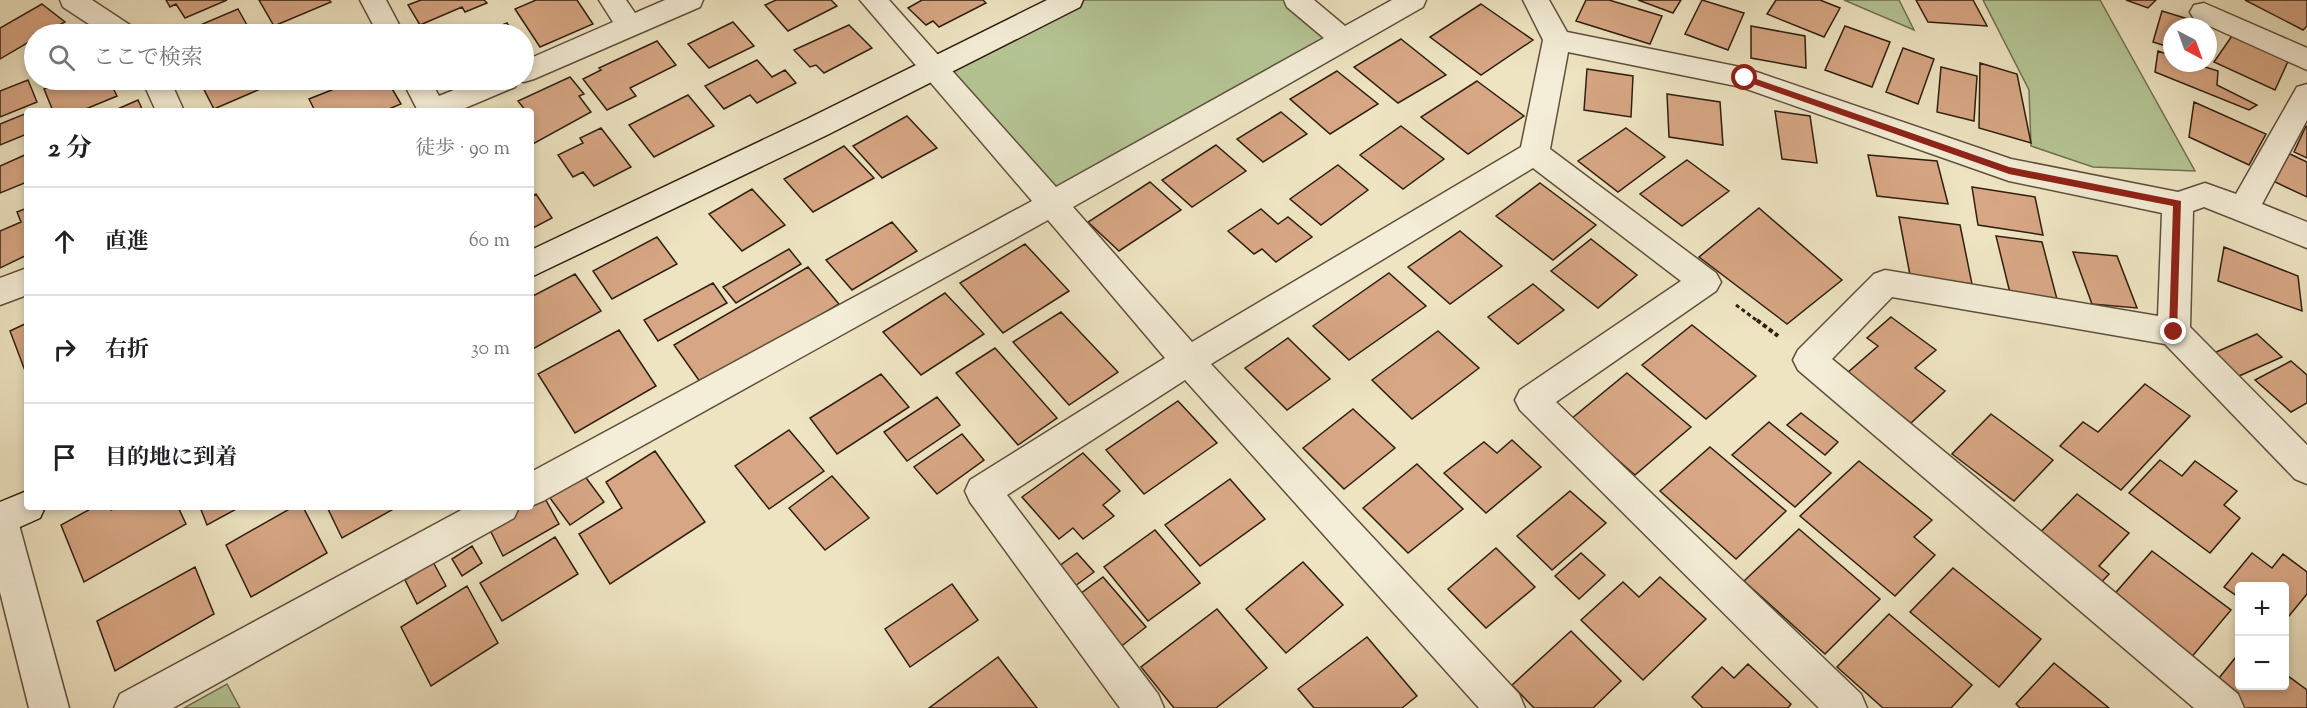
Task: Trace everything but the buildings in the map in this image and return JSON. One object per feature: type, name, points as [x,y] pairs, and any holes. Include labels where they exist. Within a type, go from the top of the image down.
[{"type":"street","points":[[73,0],[108,24]]},
{"type":"street","points":[[373,0],[386,24]]},
{"type":"street","points":[[612,0],[630,26]]},
{"type":"street","points":[[534,68],[690,0]]},
{"type":"street","points":[[873,0],[935,68],[1188,361],[1504,708]]},
{"type":"street","points":[[534,263],[1070,0]]},
{"type":"street","points":[[1297,0],[1344,39]]},
{"type":"street","points":[[534,488],[1052,204],[1413,0]]},
{"type":"street","points":[[1144,708],[983,491],[1188,361],[1534,153],[1557,40],[1536,0]]},
{"type":"street","points":[[2204,12],[2307,60]]},
{"type":"street","points":[[1557,40],[1745,78],[2009,170],[2178,204],[2205,195],[2307,236]]},
{"type":"street","points":[[161,90],[169,108]]},
{"type":"street","points":[[421,90],[430,108]]},
{"type":"street","points":[[438,108],[481,90]]},
{"type":"street","points":[[2243,210],[2307,94]]},
{"type":"street","points":[[1534,153],[1705,282],[1532,400],[1847,708]]},
{"type":"street","points":[[2174,332],[2178,204]]},
{"type":"street","points":[[0,292],[24,282]]},
{"type":"street","points":[[2224,708],[1810,360],[1885,283],[2174,332],[2307,468]]},
{"type":"street","points":[[24,508],[0,520],[49,708]]},
{"type":"street","points":[[134,708],[496,510]]},
{"type":"path","points":[[1705,282],[1810,360]]},
{"type":"green space","points":[[1066,0],[1297,0],[1343,39],[1052,204],[935,68]]},
{"type":"green space","points":[[1844,0],[1899,0],[1914,30]]},
{"type":"green space","points":[[1983,0],[2100,0],[2195,171],[2093,167],[2031,146],[2029,90]]},
{"type":"green space","points":[[227,684],[240,708],[184,708]]},
{"type":"route","points":[[1745,78],[2009,170],[2178,204],[2174,332]]}]
